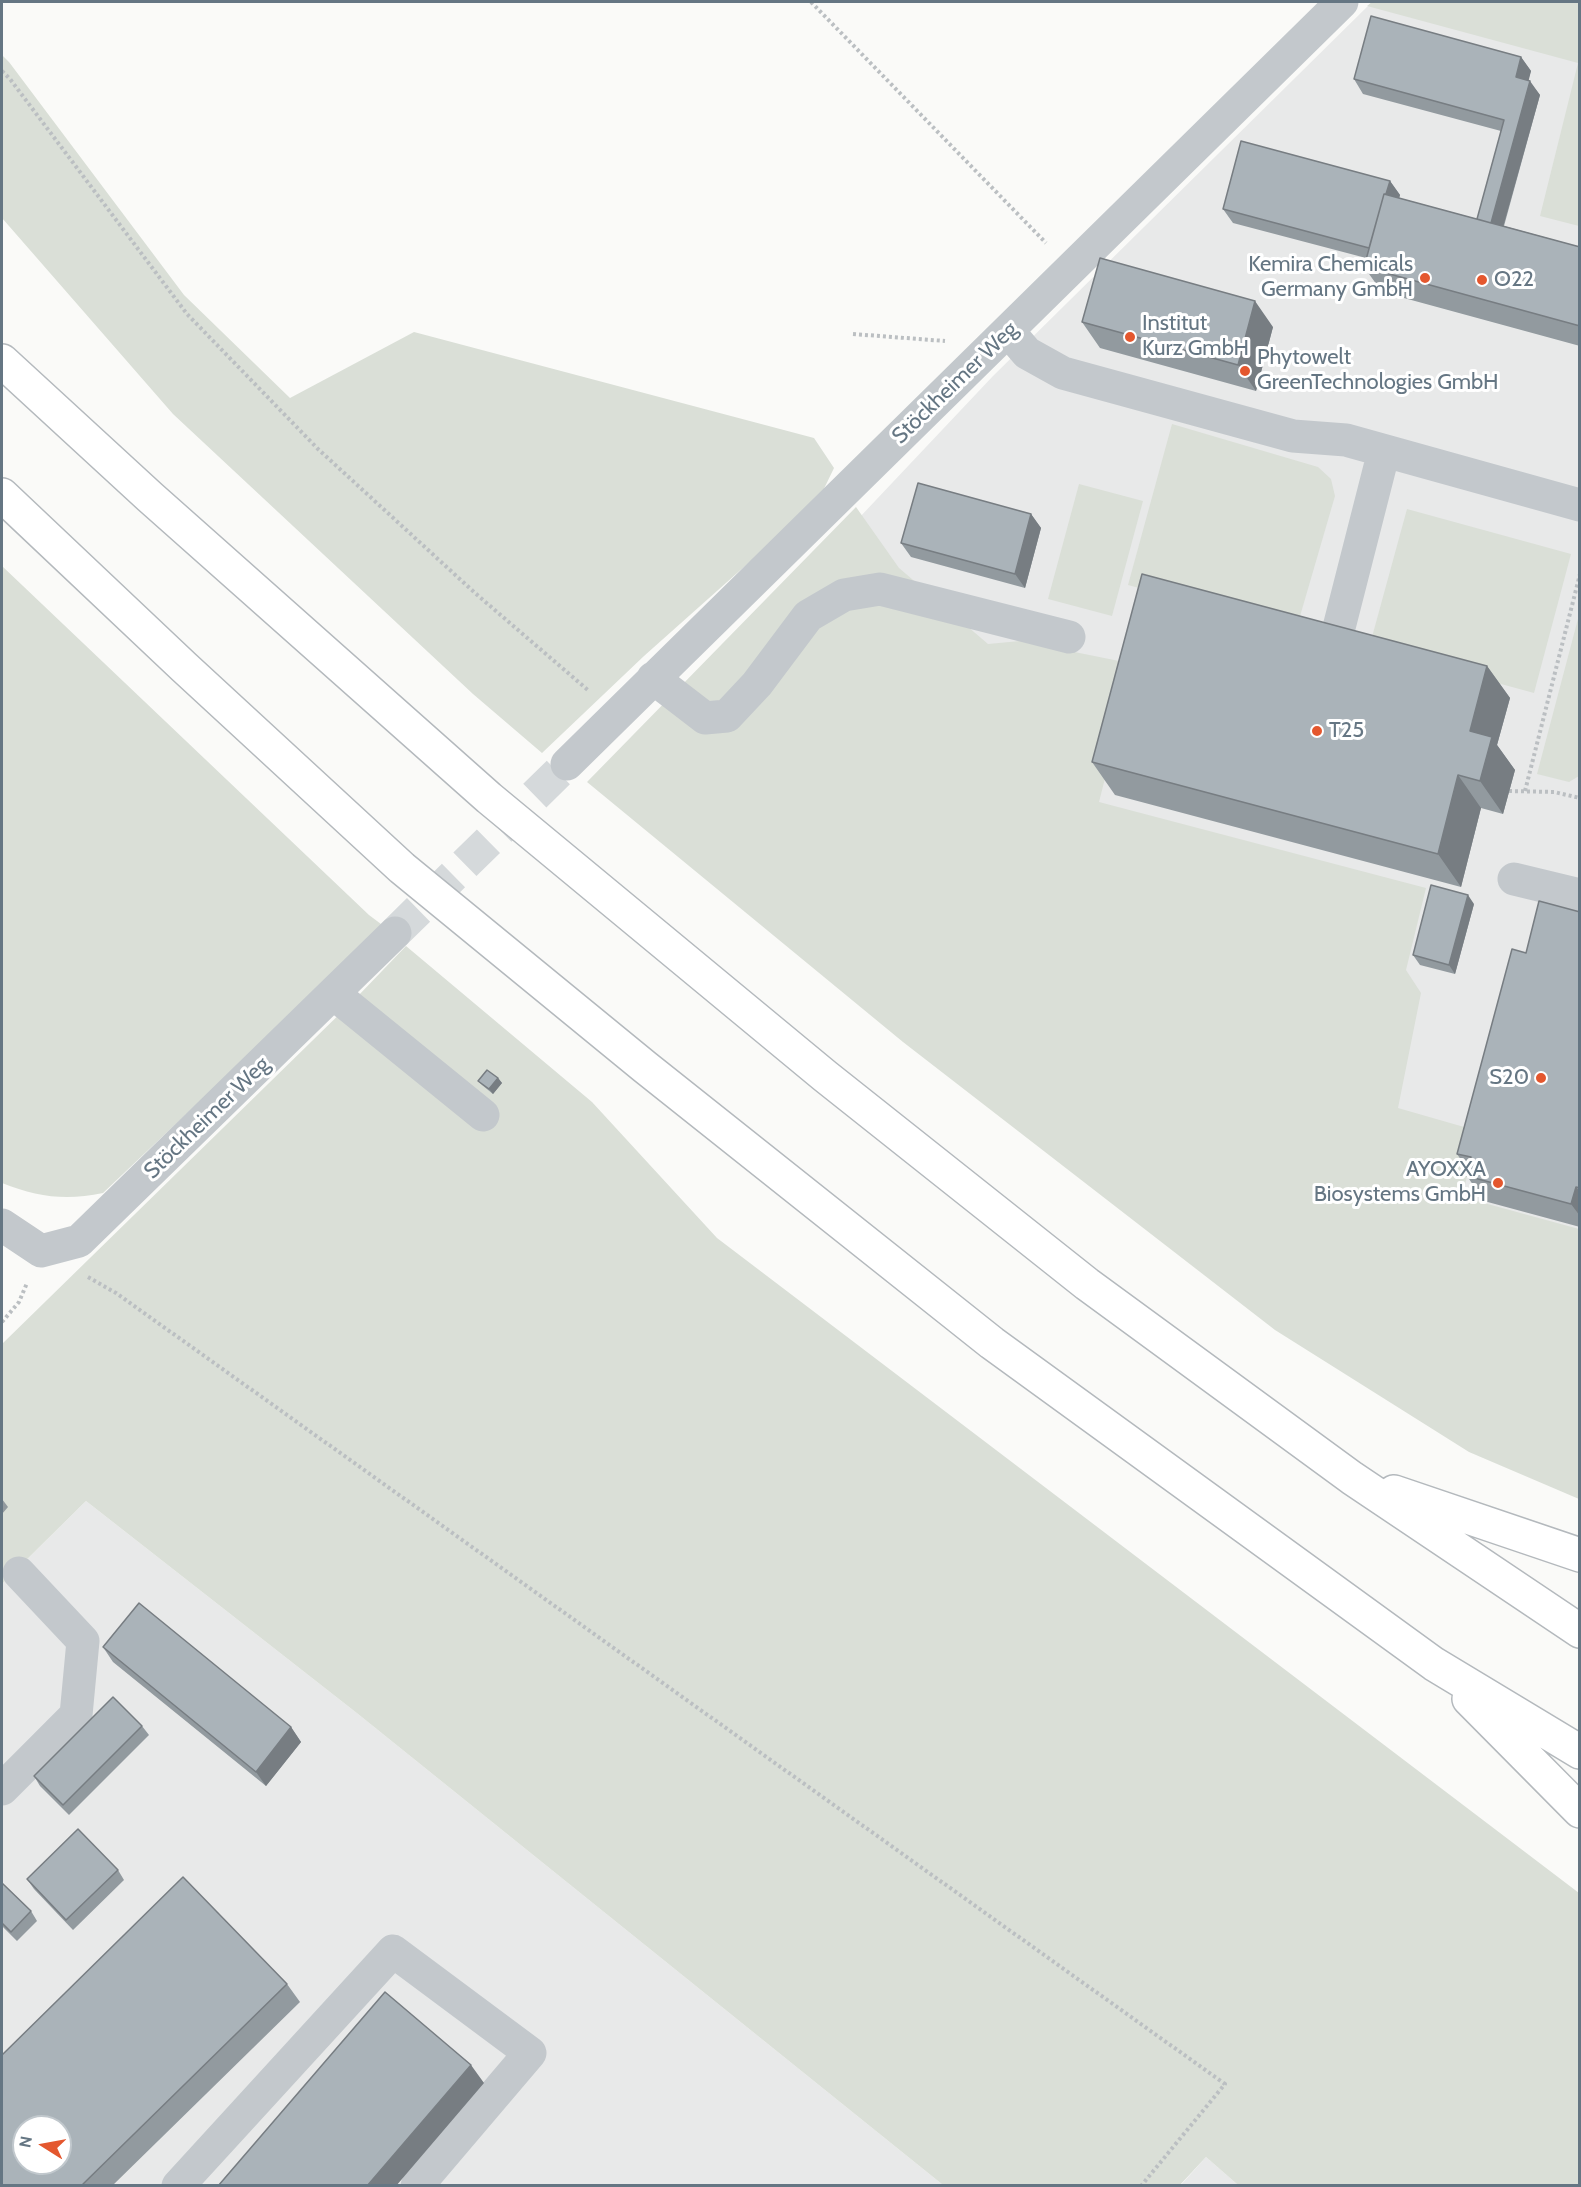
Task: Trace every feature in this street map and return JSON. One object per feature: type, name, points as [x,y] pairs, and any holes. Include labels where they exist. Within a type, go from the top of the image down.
[{"type":"highway","points":[[2,361],[150,497],[489,798],[752,1016],[1087,1284],[1352,1478],[1580,1631]]},
{"type":"highway","points":[[2,495],[184,668],[411,876],[645,1067],[992,1343],[1434,1664],[1580,1752]]},
{"type":"highway","points":[[1352,1478],[1580,1555]]},
{"type":"highway","points":[[1434,1664],[1580,1811]]},
{"type":"street","name":"Stöckheimer Weg","points":[[567,764],[1342,2]]},
{"type":"street","points":[[1001,339],[1063,374],[1293,436],[1346,440],[1580,505]]},
{"type":"street","points":[[1333,651],[1384,451]]},
{"type":"street","points":[[653,678],[705,718],[727,716],[757,684],[808,616],[844,595],[880,589],[1069,637]]},
{"type":"street","points":[[1514,879],[1580,895]]},
{"type":"street","name":"Stöckheimer Weg","points":[[41,1251],[79,1241],[395,933]]},
{"type":"street","points":[[334,994],[483,1115]]},
{"type":"street","points":[[2,1225],[41,1251]]},
{"type":"street","points":[[2,1789],[76,1715],[83,1641],[20,1573]]},
{"type":"street","points":[[178,2186],[393,1951],[530,2053],[417,2186]]},
{"type":"path","points":[[811,2],[1070,268]]},
{"type":"path","points":[[2,71],[187,314],[318,449],[475,593],[593,695]]},
{"type":"path","points":[[853,333],[1001,339]]},
{"type":"path","points":[[1524,791],[1580,574]]},
{"type":"path","points":[[1509,791],[1554,792],[1580,798]]},
{"type":"path","points":[[2,1322],[19,1302],[41,1251],[116,1293],[1225,2084],[1141,2186]]},
{"type":"shaded area","points":[[1372,2],[1579,2],[1579,1335],[758,625],[993,376]]},
{"type":"shaded area","points":[[1372,2],[1579,2],[1579,226],[1540,216],[1578,63],[1367,6]]},
{"type":"shaded area","points":[[2,55],[184,295],[290,398],[414,332],[814,438],[834,468],[818,501],[644,656],[542,753],[473,694],[173,414],[2,218]]},
{"type":"shaded area","points":[[1172,424],[1318,467],[1331,479],[1335,496],[1296,630],[1128,585]]},
{"type":"shaded area","points":[[1079,484],[1143,501],[1112,616],[1048,599]]},
{"type":"shaded area","points":[[856,507],[899,568],[988,644],[1020,641],[1134,664],[1099,802],[1426,888],[1406,970],[1421,993],[1398,1108],[1478,1131],[1462,1197],[1579,1229],[1579,1499],[1469,1452],[1275,1330],[903,1042],[587,782]]},
{"type":"shaded area","points":[[1407,509],[1571,554],[1534,693],[1369,648]]},
{"type":"shaded area","points":[[2,566],[369,915],[385,927],[103,1193],[77,1197],[27,1192],[2,1183]]},
{"type":"shaded area","points":[[1579,615],[1579,776],[1569,782],[1537,774]]},
{"type":"shaded area","points":[[406,946],[592,1102],[717,1238],[1579,1893],[1579,2185],[1238,2185],[1206,2157],[1180,2185],[943,2185],[358,1714],[86,1501],[2,1584],[2,1344],[357,997]]},
{"type":"shaded area","points":[[86,1501],[358,1714],[943,2185],[2,2186],[2,1584]]},
{"type":"shaded area","points":[[1206,2157],[1238,2185],[1180,2186]]},
{"type":"building","points":[[1371,16],[1521,57],[1516,77],[1530,81],[1491,223],[1477,219],[1504,120],[1354,79]]},
{"type":"building","points":[[1241,141],[1390,181],[1386,194],[1384,194],[1369,248],[1223,209]]},
{"type":"building","name":"O22","points":[[1384,194],[1580,247],[1580,326],[1364,267]]},
{"type":"building","points":[[1100,258],[1255,301],[1238,365],[1082,322]]},
{"type":"building","points":[[918,483],[1031,514],[1015,574],[901,543]]},
{"type":"building","name":"T25","points":[[1142,574],[1487,666],[1470,731],[1492,737],[1480,781],[1458,775],[1438,854],[1092,762]]},
{"type":"building","points":[[1431,885],[1468,895],[1449,965],[1413,955]]},
{"type":"building","name":"S20","points":[[1539,901],[1580,912],[1580,1188],[1576,1187],[1571,1204],[1467,1176],[1471,1157],[1457,1154],[1512,949],[1526,953]]},
{"type":"building","points":[[487,1070],[498,1078],[489,1089],[478,1081]]},
{"type":"building","points":[[139,1603],[291,1727],[256,1772],[103,1647]]},
{"type":"building","points":[[113,1697],[142,1726],[63,1805],[34,1776]]},
{"type":"building","points":[[78,1829],[118,1870],[66,1920],[27,1879]]},
{"type":"building","points":[[183,1877],[287,1984],[81,2186],[2,2186],[2,2055]]},
{"type":"building","points":[[2,1883],[31,1911],[11,1932],[2,1923]]},
{"type":"building","points":[[385,1992],[471,2065],[367,2186],[218,2186]]},
{"type":"tunnel","points":[[395,933],[567,764]]},
{"type":"place","name":"Kemira Chemicals Germany GmbH","points":[[1425,278]]},
{"type":"place","name":"O22","points":[[1482,280]]},
{"type":"place","name":"Institut Kurz GmbH","points":[[1130,337]]},
{"type":"place","name":"Phytowelt GreenTechnologies GmbH","points":[[1245,371]]},
{"type":"place","name":"T25","points":[[1317,731]]},
{"type":"place","name":"S20","points":[[1541,1078]]},
{"type":"place","name":"AYOXXA Biosystems GmbH","points":[[1498,1183]]}]
